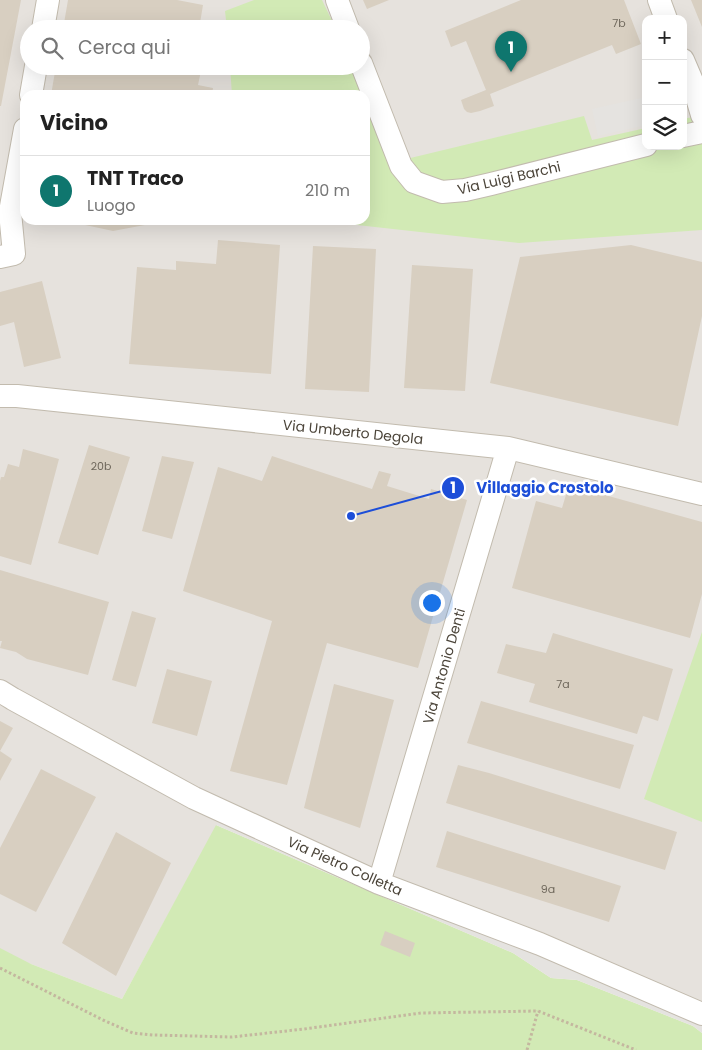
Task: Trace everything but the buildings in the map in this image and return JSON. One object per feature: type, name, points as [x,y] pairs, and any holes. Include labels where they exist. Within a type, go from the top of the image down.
[{"type":"street","points":[[45,20],[48,0]]},
{"type":"street","points":[[337,0],[345,20]]},
{"type":"street","points":[[659,0],[665,15]]},
{"type":"street","points":[[687,69],[702,115]]},
{"type":"street","points":[[32,90],[34,75]]},
{"type":"street","name":"Via Luigi Barchi","points":[[366,75],[401,166],[414,182],[442,192],[465,190],[642,146]]},
{"type":"street","points":[[687,135],[702,132]]},
{"type":"street","points":[[0,257],[14,254],[10,212],[20,157]]},
{"type":"street","name":"Via Umberto Degola","points":[[0,396],[27,397],[508,448],[702,494]]},
{"type":"street","name":"Via Antonio Denti","points":[[379,883],[508,448]]},
{"type":"street","name":"Via Pietro Colletta","points":[[0,691],[194,798],[379,883],[540,944],[702,1014]]},
{"type":"path","points":[[0,968],[133,1033],[232,1037],[421,1013],[538,1011],[636,1050]]},
{"type":"path","points":[[527,1050],[538,1011]]},
{"type":"shaded area","points":[[0,0],[702,0],[702,1014],[224,812],[122,999],[31,964],[0,959]]},
{"type":"shaded area","points":[[642,98],[642,126],[598,136],[592,109]]},
{"type":"shaded area","points":[[224,812],[702,1014],[702,1033],[693,1026],[577,980],[551,978],[513,953],[216,825]]},
{"type":"green space","points":[[254,0],[322,0],[332,20],[226,20],[225,11]]},
{"type":"green space","points":[[231,75],[357,75],[364,90],[232,90]]},
{"type":"green space","points":[[370,102],[398,161],[584,116],[592,140],[642,129],[642,150],[687,150],[687,118],[702,115],[702,230],[519,243],[357,225],[370,225]]},
{"type":"green space","points":[[702,632],[702,822],[644,799]]},
{"type":"green space","points":[[216,825],[513,953],[551,978],[577,980],[693,1026],[702,1033],[702,1050],[0,1050],[0,948],[31,964],[122,999]]},
{"type":"place","name":"TNT Traco","points":[[511,72]]},
{"type":"place","name":"Villaggio Crostolo","points":[[351,516]]}]
